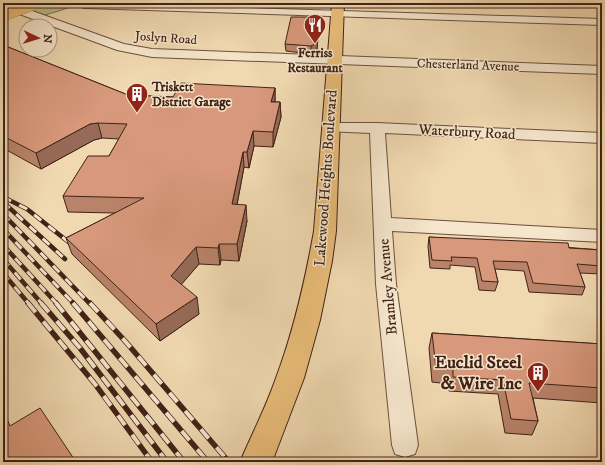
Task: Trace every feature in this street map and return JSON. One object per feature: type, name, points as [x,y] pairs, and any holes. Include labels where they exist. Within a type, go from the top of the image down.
[{"type":"main road","points":[[3,8],[16,3]]},
{"type":"main road","points":[[3,14],[34,3]]},
{"type":"main road","name":"Lakewood Heights Boulevard","points":[[256,462],[279,408],[310,313],[320,268],[325,231],[338,8]]},
{"type":"street","name":"Joslyn Road","points":[[3,4],[133,51],[335,60]]},
{"type":"street","points":[[85,5],[127,4],[338,8],[602,22]]},
{"type":"street","name":"Chesterland Avenue","points":[[335,60],[602,70]]},
{"type":"street","name":"Waterbury Road","points":[[331,128],[377,128],[602,138]]},
{"type":"street","name":"Bramley Avenue","points":[[377,128],[386,284],[405,445]]},
{"type":"street","points":[[383,224],[602,236]]},
{"type":"green space","points":[[42,3],[84,3],[42,16],[24,9]]},
{"type":"building","points":[[291,17],[319,17],[317,43],[311,46],[285,44]]},
{"type":"building","points":[[3,45],[18,51],[18,58],[36,58],[128,95],[173,97],[181,83],[275,88],[271,102],[280,102],[273,132],[253,131],[247,152],[243,152],[232,204],[246,205],[237,244],[219,244],[218,248],[196,247],[171,276],[197,297],[156,324],[66,238],[144,198],[63,196],[88,156],[109,156],[127,124],[90,124],[36,153],[3,136]]},
{"type":"building","points":[[429,237],[568,243],[569,248],[602,250],[602,266],[577,264],[585,287],[533,283],[527,262],[493,261],[498,282],[482,281],[477,258],[451,257],[452,261],[432,260]]},
{"type":"building","name":"Euclid Steel & Wire Inc","points":[[432,333],[602,344],[602,388],[529,383],[538,421],[511,419],[503,380],[453,377],[453,369],[436,368]]},
{"type":"building","points":[[40,408],[76,462],[3,462],[3,421],[7,419],[10,426]]},
{"type":"railway","points":[[3,197],[27,209],[76,248]]},
{"type":"railway","points":[[3,202],[65,259]]},
{"type":"railway","points":[[3,214],[90,304]]},
{"type":"railway","points":[[3,229],[74,304]]},
{"type":"railway","points":[[3,245],[57,304]]},
{"type":"railway","points":[[3,259],[42,304]]},
{"type":"railway","points":[[3,273],[29,304]]},
{"type":"railway","points":[[28,303],[95,384],[152,462]]},
{"type":"railway","points":[[41,303],[80,348],[167,462]]},
{"type":"railway","points":[[56,303],[184,462]]},
{"type":"railway","points":[[73,303],[208,462]]},
{"type":"railway","points":[[90,303],[125,341],[229,462]]},
{"type":"place","name":"Ferriss Restaurant","points":[[315,44]]},
{"type":"place","name":"Triskett District Garage","points":[[137,114]]},
{"type":"place","name":"Euclid Steel & Wire Inc","points":[[538,392]]}]
